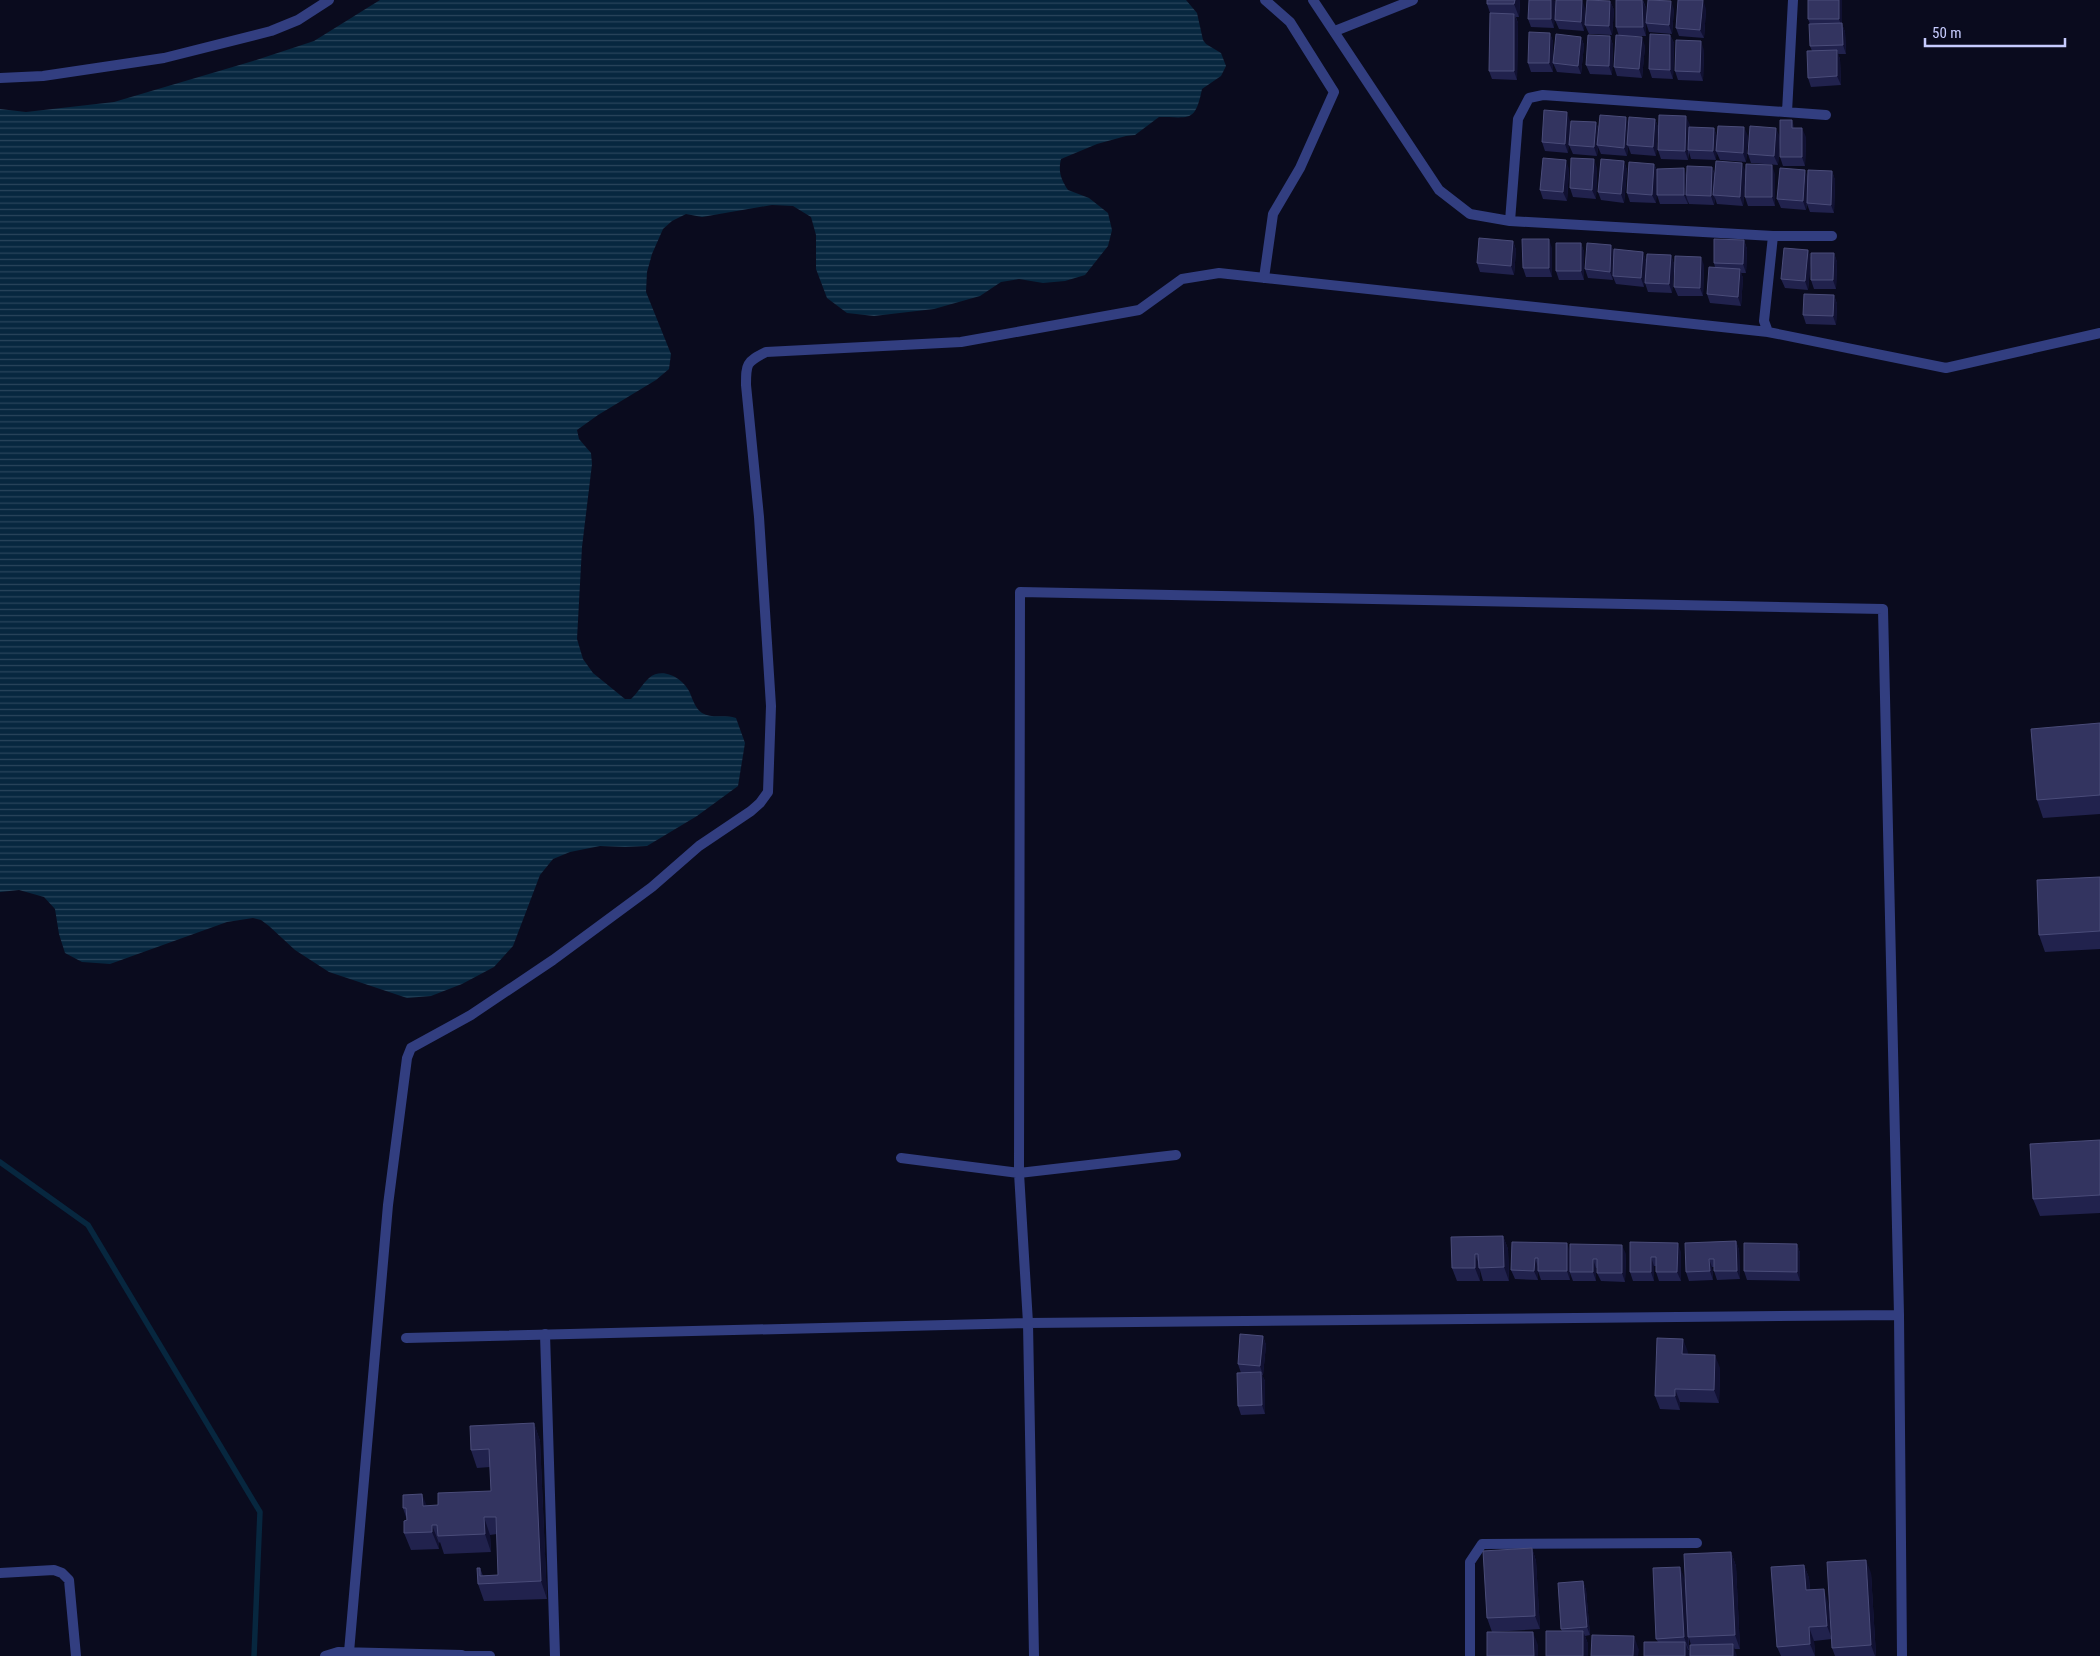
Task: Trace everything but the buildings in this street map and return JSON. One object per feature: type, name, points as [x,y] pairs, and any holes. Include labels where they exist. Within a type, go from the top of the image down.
[{"type":"street","points":[[0,78],[44,76],[164,58],[271,31],[298,20],[329,0]]},
{"type":"street","points":[[1264,0],[1290,22],[1334,92],[1300,168],[1273,214],[1264,278]]},
{"type":"street","points":[[1313,0],[1335,30],[1439,190],[1470,214],[1510,221],[1773,236],[1832,236]]},
{"type":"street","points":[[1335,30],[1413,0]]},
{"type":"street","points":[[1787,112],[1793,0]]},
{"type":"street","points":[[1510,221],[1518,119],[1529,98],[1543,95],[1826,115]]},
{"type":"street","points":[[1768,332],[1764,321],[1773,236]]},
{"type":"street","points":[[350,1652],[388,1205],[407,1058],[411,1048],[471,1015],[552,960],[652,887],[699,846],[751,811],[768,792],[771,706],[758,508],[746,386],[746,367],[751,360],[766,352],[961,342],[1140,310],[1182,279],[1219,273],[1768,332],[1946,368],[2100,333]]},
{"type":"street","points":[[1034,1656],[1028,1323],[1020,1173],[1020,592],[1883,609],[1899,1316],[1902,1656]]},
{"type":"street","points":[[901,1158],[1020,1173],[1176,1155]]},
{"type":"street","points":[[406,1338],[1028,1323],[1899,1316]]},
{"type":"street","points":[[545,1334],[555,1656]]},
{"type":"street","points":[[1470,1656],[1470,1562],[1482,1544],[1696,1543]]},
{"type":"street","points":[[0,1573],[54,1570],[62,1573],[69,1580],[76,1656]]},
{"type":"street","points":[[324,1656],[332,1652],[490,1656]]},
{"type":"water","points":[[380,0],[1186,0],[1197,13],[1203,40],[1221,53],[1226,66],[1221,76],[1202,89],[1197,108],[1190,116],[1159,117],[1135,135],[1097,144],[1061,159],[1061,175],[1068,190],[1089,198],[1108,213],[1112,230],[1108,246],[1085,275],[1065,281],[1043,283],[1019,279],[1001,282],[980,296],[934,309],[874,316],[847,313],[827,298],[816,269],[816,235],[811,217],[793,206],[772,205],[702,217],[686,214],[672,221],[663,229],[652,254],[647,272],[646,292],[671,354],[669,369],[656,380],[577,430],[579,439],[591,453],[592,464],[582,547],[577,639],[583,659],[593,673],[625,699],[631,699],[649,678],[660,673],[667,674],[683,683],[702,713],[710,716],[736,718],[745,743],[738,786],[697,816],[647,846],[600,846],[570,852],[553,859],[540,875],[513,946],[494,967],[462,984],[431,996],[407,998],[329,972],[295,950],[261,920],[253,918],[227,922],[110,964],[82,962],[65,953],[59,934],[55,909],[44,897],[19,890],[0,892],[0,109],[26,112],[114,102],[314,41]]},
{"type":"waterway","points":[[0,1162],[88,1225],[260,1512],[254,1656]]}]
